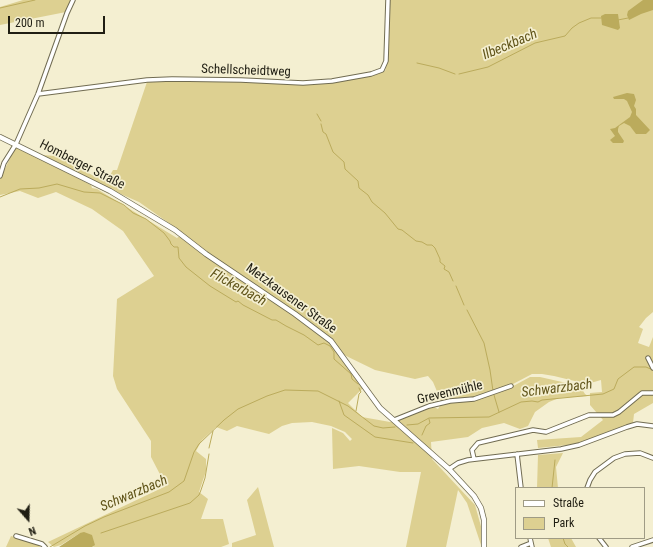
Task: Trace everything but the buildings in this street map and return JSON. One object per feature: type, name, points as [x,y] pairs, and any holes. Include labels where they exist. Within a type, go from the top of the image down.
[{"type":"main road","name":"Homberger Straße","points":[[0,137],[110,191],[138,207]]},
{"type":"main road","name":"Metzkausener Straße","points":[[138,207],[175,230],[206,254],[295,314],[331,341],[384,412],[449,469],[471,492],[481,508],[484,520],[484,547]]},
{"type":"street","points":[[0,176],[4,164],[16,144],[38,94],[73,0]]},
{"type":"street","name":"Schellscheidtweg","points":[[38,94],[154,80],[172,79],[303,82],[332,81],[371,74],[382,70],[385,66],[388,0]]},
{"type":"street","points":[[648,358],[653,368]]},
{"type":"street","name":"Grevenmühle","points":[[394,420],[429,406],[450,401],[474,399],[511,386]]},
{"type":"street","points":[[474,459],[472,450],[478,444],[534,430],[546,432],[589,415],[613,415],[619,412],[642,393],[653,392]]},
{"type":"street","points":[[449,469],[458,463],[474,459],[556,450],[579,445],[637,424],[653,426]]},
{"type":"street","points":[[587,487],[595,472],[614,458],[625,454],[640,453],[653,458]]},
{"type":"street","points":[[517,454],[521,487]]},
{"type":"street","points":[[16,536],[42,544],[45,547]]},
{"type":"street","points":[[600,539],[606,547]]},
{"type":"street","points":[[632,547],[653,540]]},
{"type":"street","points":[[521,547],[531,545]]},
{"type":"green space","points":[[23,0],[71,0],[66,12],[0,25],[0,7]]},
{"type":"green space","points":[[390,0],[653,0],[653,312],[639,327],[643,329],[638,343],[649,347],[653,337],[653,403],[634,414],[633,423],[604,435],[577,444],[538,448],[537,440],[581,437],[603,420],[590,405],[590,393],[602,392],[601,380],[587,384],[554,376],[532,374],[494,394],[506,390],[530,377],[540,377],[580,386],[588,396],[559,398],[549,402],[535,412],[528,426],[520,429],[504,423],[482,428],[468,437],[431,442],[432,459],[475,505],[482,530],[481,545],[467,503],[458,490],[446,547],[406,547],[421,472],[400,472],[359,466],[333,469],[332,428],[343,433],[350,441],[352,439],[345,432],[331,426],[312,422],[292,423],[282,426],[269,434],[237,426],[227,431],[216,427],[202,440],[196,451],[206,459],[206,471],[199,492],[208,499],[201,519],[223,519],[229,544],[221,547],[92,547],[94,546],[80,533],[61,545],[54,547],[48,542],[166,486],[151,457],[151,441],[117,389],[113,376],[117,299],[154,276],[123,231],[92,209],[56,192],[38,198],[20,191],[0,195],[0,179],[15,148],[18,148],[91,185],[92,188],[97,189],[177,238],[183,233],[139,202],[91,181],[42,155],[56,156],[92,175],[108,179],[113,170],[117,170],[147,82],[172,80],[314,84],[376,74],[385,71],[388,55]],"holes":[[[338,352],[375,370],[415,379],[428,376],[433,382],[442,403],[472,401],[441,404],[438,409],[434,407],[414,412],[390,422],[362,417],[348,403],[363,388]]]},
{"type":"green space","points":[[563,453],[556,467],[558,487],[537,487],[538,455]]},
{"type":"green space","points":[[258,487],[274,547],[232,547],[232,543],[256,535],[247,500]]},
{"type":"green space","points":[[11,536],[38,544],[40,547],[6,547]]},
{"type":"green space","points":[[548,539],[572,539],[576,547],[551,547]]},
{"type":"shaded area","points":[[643,0],[653,0],[653,10],[629,20],[627,15],[628,11]]},
{"type":"shaded area","points":[[605,14],[618,14],[620,28],[618,30],[602,25],[601,16]]},
{"type":"shaded area","points":[[627,93],[634,94],[636,100],[634,106],[636,109],[636,115],[650,130],[646,134],[636,134],[630,126],[624,123],[619,126],[618,129],[618,132],[624,141],[623,143],[613,143],[610,140],[615,136],[610,129],[615,128],[630,117],[632,112],[627,101],[624,99],[614,99],[613,97]]},
{"type":"shaded area","points":[[84,532],[92,535],[95,545],[92,547],[59,547],[80,533]]},
{"type":"waterway","points":[[0,8],[35,0]]},
{"type":"waterway","name":"Ilbeckbach","points":[[459,74],[488,67],[535,43],[565,36],[579,23],[591,18],[601,18]]},
{"type":"waterway","name":"Ilbeckbach","points":[[618,20],[628,18]]},
{"type":"waterway","name":"Ilbeckbach","points":[[417,63],[439,68],[455,74]]},
{"type":"waterway","points":[[317,114],[321,121]]},
{"type":"waterway","points":[[321,124],[323,132],[326,134],[333,152],[344,162],[345,169],[358,181],[359,188],[368,195],[372,202],[385,213],[398,229],[402,230],[416,241],[427,245],[432,245],[435,248],[440,262],[445,266],[444,269],[449,272],[453,281]]},
{"type":"waterway","name":"Flickerbach","points":[[0,197],[20,189],[39,188],[57,184],[84,192],[100,193],[124,205],[133,213],[146,219],[164,233],[171,244],[174,247],[178,247],[179,258],[186,267],[210,286],[236,302],[238,301],[272,320],[276,320],[304,335],[318,345],[324,343],[330,346],[334,352],[334,359],[351,374],[352,379],[358,384]]},
{"type":"waterway","points":[[456,286],[464,305]]},
{"type":"waterway","points":[[467,310],[484,343],[493,391]]},
{"type":"waterway","name":"Schwarzbach","points":[[407,425],[418,424],[429,418],[489,417],[521,402],[538,402],[542,400],[603,394],[614,389],[618,379],[634,367],[646,367],[653,370]]},
{"type":"waterway","name":"Flickerbach","points":[[356,411],[359,394],[361,392],[359,388]]},
{"type":"waterway","name":"Schwarzbach","points":[[50,547],[85,526],[104,517],[169,492],[184,481],[194,452],[199,444],[238,409],[267,396],[285,390],[318,391],[348,406],[374,426],[383,428],[395,427]]},
{"type":"waterway","points":[[494,395],[499,412]]},
{"type":"waterway","points":[[339,401],[344,415],[375,437],[413,443]]},
{"type":"waterway","points":[[422,435],[426,426],[430,423],[429,419]]},
{"type":"waterway","points":[[209,448],[213,431]]},
{"type":"waterway","points":[[101,533],[190,503],[199,495],[201,490],[205,478],[209,454]]},
{"type":"waterway","points":[[552,487],[555,460]]},
{"type":"waterway","points":[[563,539],[568,547]]}]
